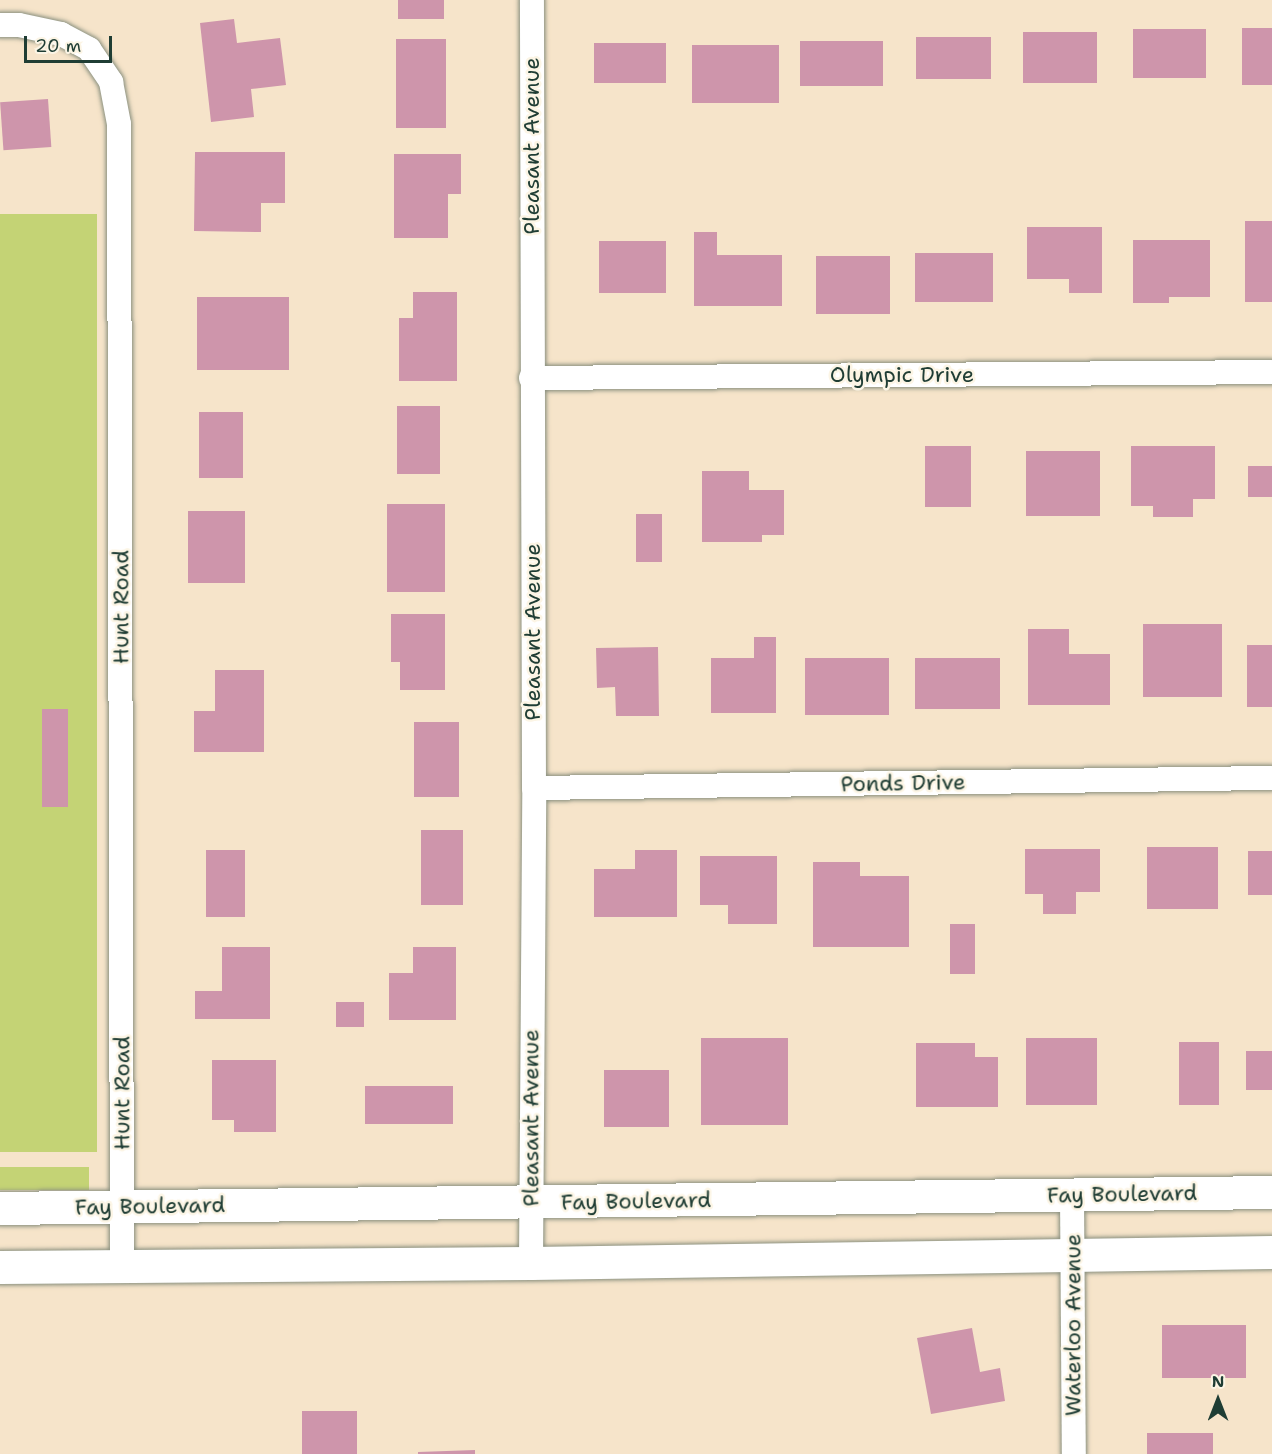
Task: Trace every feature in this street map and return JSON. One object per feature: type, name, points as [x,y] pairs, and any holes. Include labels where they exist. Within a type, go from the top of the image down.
[{"type":"main road","name":"Fay Boulevard","points":[[0,1208],[1272,1192]]},
{"type":"main road","points":[[0,1267],[531,1263],[1272,1252]]},
{"type":"street","name":"Pleasant Avenue","points":[[531,1263],[534,788],[531,378],[532,0]]},
{"type":"street","name":"Hunt Road","points":[[0,25],[19,25],[61,34],[88,49],[111,82],[119,124],[122,1266]]},
{"type":"street","name":"Olympic Drive","points":[[531,378],[1272,372]]},
{"type":"street","name":"Ponds Drive","points":[[534,788],[1272,778]]},
{"type":"street","name":"Waterloo Avenue","points":[[1072,1195],[1074,1454]]},
{"type":"green space","points":[[0,214],[97,214],[97,1152],[0,1152]]},
{"type":"green space","points":[[0,1167],[89,1167],[89,1190],[0,1190]]},
{"type":"building","points":[[398,0],[444,0],[444,19],[398,19]]},
{"type":"building","points":[[234,19],[237,43],[280,38],[286,85],[251,89],[254,117],[211,122],[200,23]]},
{"type":"building","points":[[1242,28],[1272,28],[1272,85],[1242,85]]},
{"type":"building","points":[[1133,29],[1206,29],[1206,78],[1133,78]]},
{"type":"building","points":[[1023,32],[1097,32],[1097,83],[1023,83]]},
{"type":"building","points":[[916,37],[991,37],[991,79],[916,79]]},
{"type":"building","points":[[396,39],[446,39],[446,128],[396,128]]},
{"type":"building","points":[[800,41],[883,41],[883,86],[800,86]]},
{"type":"building","points":[[594,43],[666,43],[666,83],[594,83]]},
{"type":"building","points":[[692,45],[779,45],[779,103],[692,103]]},
{"type":"building","points":[[48,99],[51,147],[3,150],[0,102]]},
{"type":"building","points":[[195,152],[285,152],[285,203],[261,203],[261,232],[194,231]]},
{"type":"building","points":[[394,154],[461,154],[461,194],[448,194],[448,238],[394,238]]},
{"type":"building","points":[[1245,221],[1272,221],[1272,302],[1245,302]]},
{"type":"building","points":[[1027,227],[1102,227],[1102,293],[1069,293],[1069,279],[1027,279]]},
{"type":"building","points":[[694,232],[717,232],[717,255],[782,255],[782,306],[694,306]]},
{"type":"building","points":[[1133,240],[1210,240],[1210,297],[1169,297],[1169,303],[1133,303]]},
{"type":"building","points":[[599,241],[666,241],[666,293],[599,293]]},
{"type":"building","points":[[915,253],[993,253],[993,302],[915,302]]},
{"type":"building","points":[[816,256],[890,256],[890,314],[816,314]]},
{"type":"building","points":[[413,292],[457,292],[457,381],[399,381],[399,318],[413,318]]},
{"type":"building","points":[[197,297],[289,297],[289,370],[197,370]]},
{"type":"building","points":[[397,406],[440,406],[440,474],[397,474]]},
{"type":"building","points":[[199,412],[243,412],[243,478],[199,478]]},
{"type":"building","points":[[925,446],[971,446],[971,507],[925,507]]},
{"type":"building","points":[[1131,446],[1215,446],[1215,499],[1193,499],[1193,517],[1153,517],[1153,506],[1131,506]]},
{"type":"building","points":[[1026,451],[1100,451],[1100,516],[1026,516]]},
{"type":"building","points":[[1248,466],[1272,466],[1272,497],[1248,497]]},
{"type":"building","points":[[702,471],[749,471],[749,490],[784,490],[784,535],[762,535],[762,542],[702,542]]},
{"type":"building","points":[[387,504],[445,504],[445,592],[387,592]]},
{"type":"building","points":[[188,511],[245,511],[245,583],[188,583]]},
{"type":"building","points":[[636,514],[662,514],[662,562],[636,562]]},
{"type":"building","points":[[391,614],[445,614],[445,690],[400,690],[400,662],[391,662]]},
{"type":"building","points":[[1143,624],[1222,624],[1222,697],[1143,697]]},
{"type":"building","points":[[1028,629],[1069,629],[1069,654],[1110,654],[1110,705],[1028,705]]},
{"type":"building","points":[[754,637],[776,637],[776,713],[711,713],[711,658],[754,658]]},
{"type":"building","points":[[1247,645],[1272,645],[1272,707],[1247,707]]},
{"type":"building","points":[[658,647],[659,716],[616,716],[615,687],[597,688],[596,648]]},
{"type":"building","points":[[805,658],[889,658],[889,715],[805,715]]},
{"type":"building","points":[[915,658],[1000,658],[1000,709],[915,709]]},
{"type":"building","points":[[215,670],[264,670],[264,752],[194,752],[194,711],[215,711]]},
{"type":"building","points":[[42,709],[68,709],[68,807],[42,807]]},
{"type":"building","points":[[414,722],[459,722],[459,797],[414,797]]},
{"type":"building","points":[[421,830],[463,830],[463,905],[421,905]]},
{"type":"building","points":[[1147,847],[1218,847],[1218,909],[1147,909]]},
{"type":"building","points":[[1025,849],[1100,849],[1100,892],[1076,892],[1076,914],[1043,914],[1043,894],[1025,894]]},
{"type":"building","points":[[206,850],[245,850],[245,917],[206,917]]},
{"type":"building","points":[[635,850],[677,850],[677,917],[594,917],[594,869],[635,869]]},
{"type":"building","points":[[1248,851],[1272,851],[1272,895],[1248,895]]},
{"type":"building","points":[[700,856],[777,856],[777,924],[728,924],[728,905],[700,905]]},
{"type":"building","points":[[813,862],[860,862],[860,876],[909,876],[909,947],[813,947]]},
{"type":"building","points":[[950,924],[975,924],[975,974],[950,974]]},
{"type":"building","points":[[222,947],[270,947],[270,1019],[195,1019],[195,991],[222,991]]},
{"type":"building","points":[[413,947],[456,947],[456,1020],[389,1020],[389,973],[413,973]]},
{"type":"building","points":[[336,1002],[364,1002],[364,1027],[336,1027]]},
{"type":"building","points":[[701,1038],[788,1038],[788,1125],[701,1125]]},
{"type":"building","points":[[1026,1038],[1097,1038],[1097,1105],[1026,1105]]},
{"type":"building","points":[[1179,1042],[1219,1042],[1219,1105],[1179,1105]]},
{"type":"building","points":[[916,1043],[975,1043],[975,1057],[998,1057],[998,1107],[916,1107]]},
{"type":"building","points":[[1246,1051],[1272,1051],[1272,1090],[1246,1090]]},
{"type":"building","points":[[212,1060],[276,1060],[276,1132],[234,1132],[234,1120],[212,1120]]},
{"type":"building","points":[[604,1070],[669,1070],[669,1127],[604,1127]]},
{"type":"building","points":[[365,1086],[453,1086],[453,1124],[365,1124]]},
{"type":"building","points":[[1162,1325],[1246,1325],[1246,1378],[1162,1378]]},
{"type":"building","points":[[972,1328],[980,1372],[1000,1368],[1005,1401],[931,1414],[917,1338]]},
{"type":"building","points":[[302,1411],[357,1411],[357,1454],[302,1454]]},
{"type":"building","points":[[1147,1433],[1213,1433],[1213,1454],[1147,1454]]},
{"type":"building","points":[[475,1450],[475,1454],[418,1454],[418,1452]]}]
